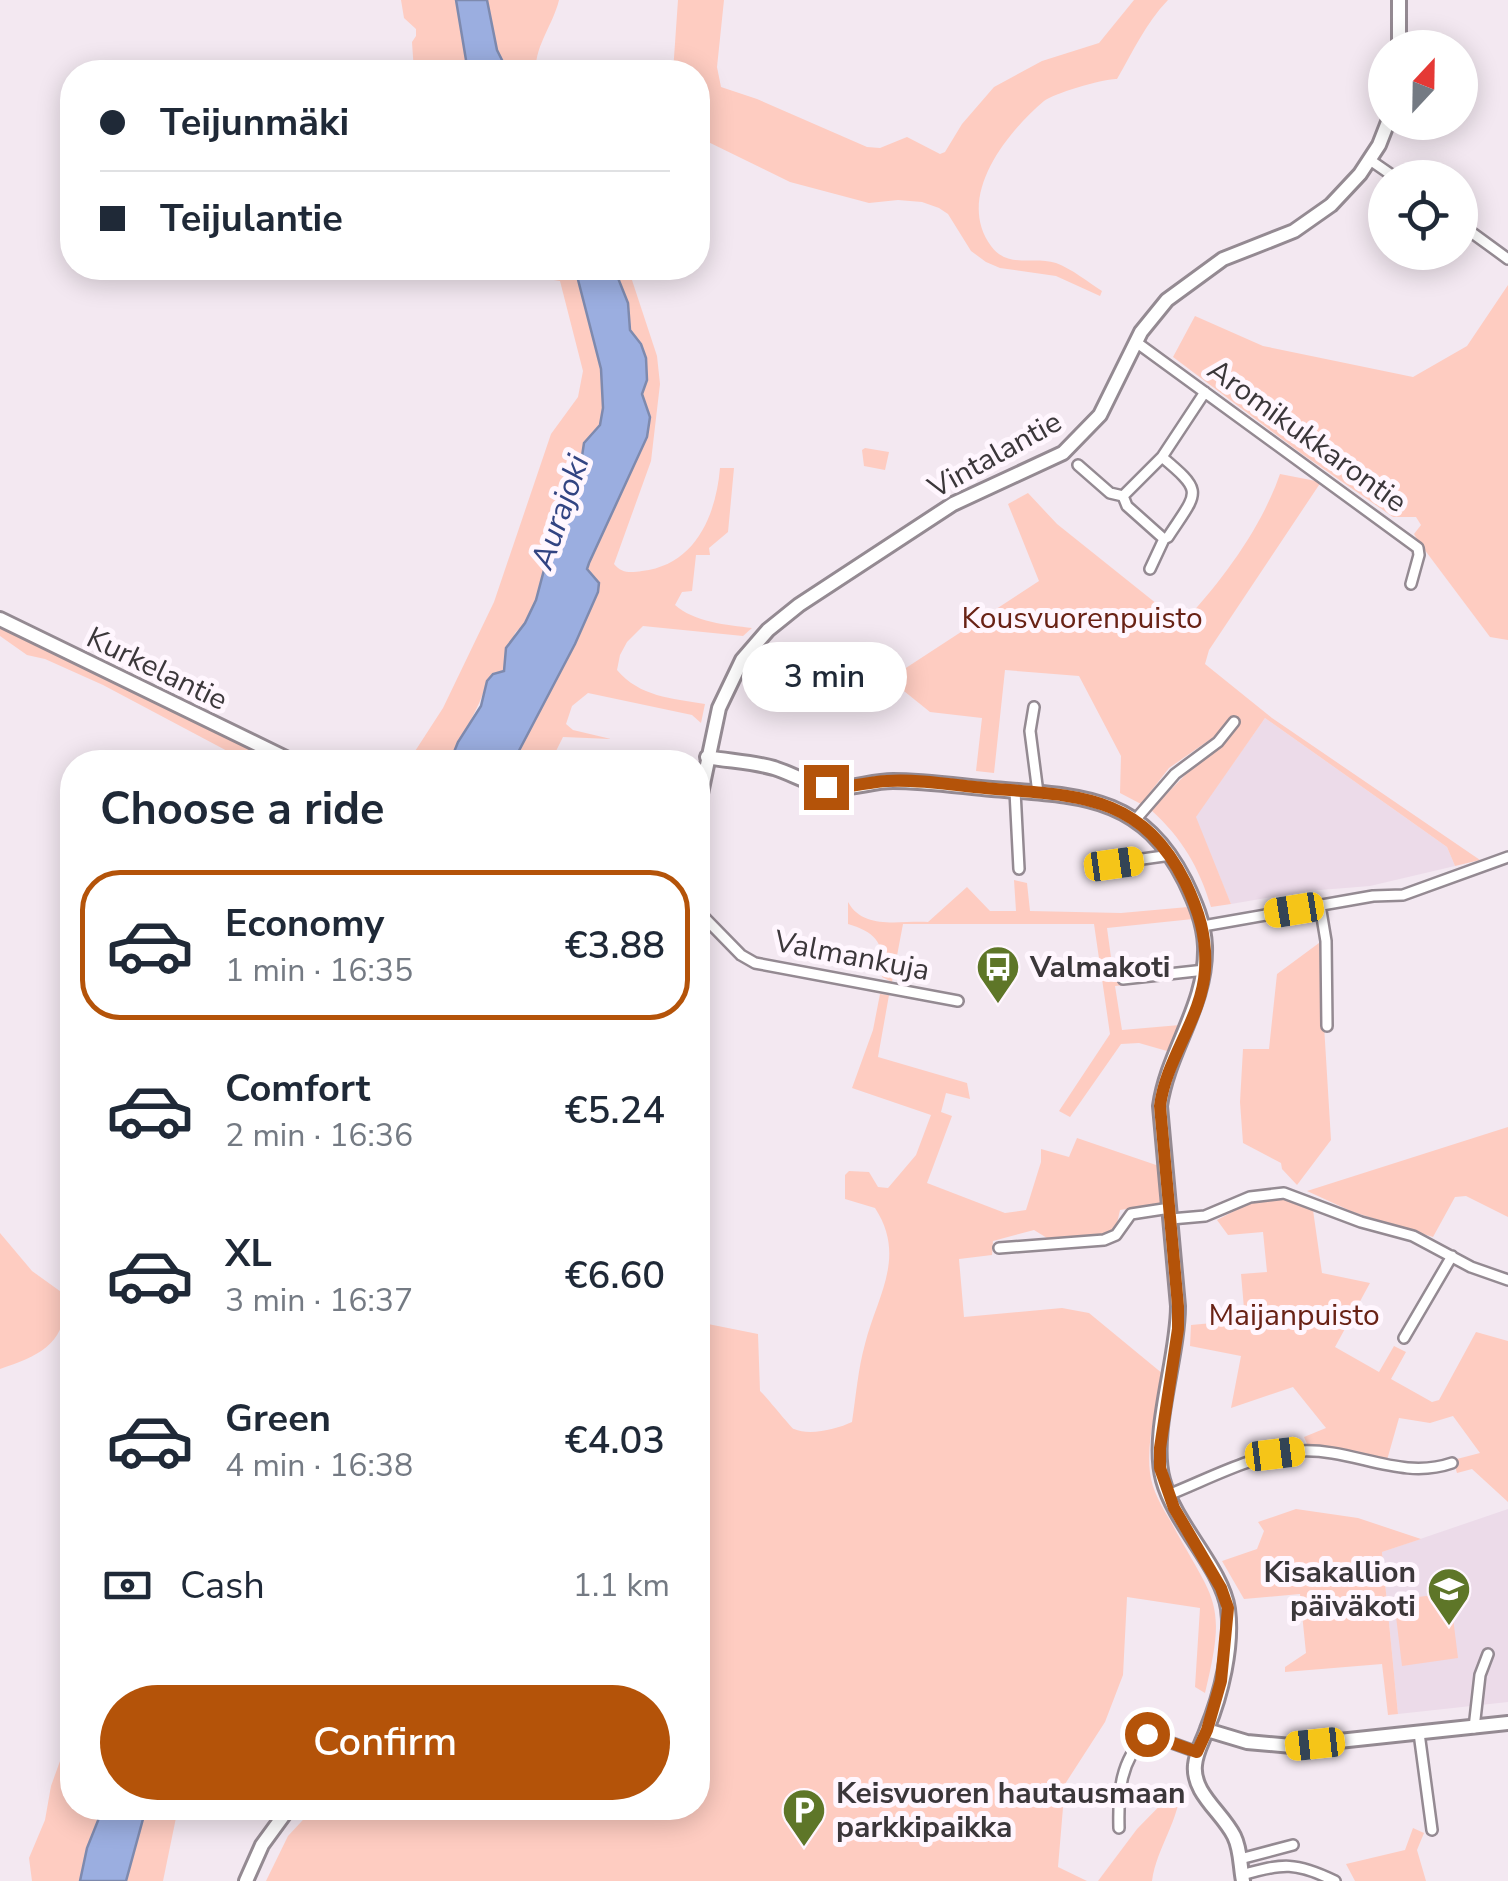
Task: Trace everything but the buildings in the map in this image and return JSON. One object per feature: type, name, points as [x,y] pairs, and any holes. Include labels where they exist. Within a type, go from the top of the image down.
[{"type":"street","points":[[1399,0],[1399,30]]},
{"type":"street","name":"Vintalantie","points":[[1370,160],[1379,140]]},
{"type":"street","name":"Vintalantie","points":[[708,750],[732,679],[742,660],[768,630],[799,605],[953,504],[1063,453],[1100,415],[1151,318],[1186,284],[1223,259],[1311,221],[1348,188],[1368,163]]},
{"type":"street","points":[[1478,237],[1508,259]]},
{"type":"street","name":"Aromikukkarontie","points":[[1136,342],[1418,548],[1420,555],[1412,584]]},
{"type":"street","points":[[1123,496],[1162,457],[1205,392]]},
{"type":"street","points":[[1150,569],[1164,539],[1191,500],[1193,488],[1162,457]]},
{"type":"street","points":[[1078,465],[1110,493],[1123,496]]},
{"type":"street","points":[[1123,496],[1127,506],[1164,539]]},
{"type":"street","name":"Kurkelantie","points":[[0,619],[269,750]]},
{"type":"street","points":[[1034,707],[1030,731],[1038,793]]},
{"type":"street","points":[[1139,815],[1174,774],[1218,742],[1234,722]]},
{"type":"street","points":[[710,758],[769,767],[826,787],[897,781],[1015,790],[1105,804],[1139,815],[1171,855],[1203,926],[1205,970],[1198,1000],[1168,1068],[1162,1094],[1178,1329],[1160,1468],[1168,1495],[1221,1588],[1228,1608],[1221,1681],[1197,1752],[1196,1785],[1234,1836],[1243,1878],[1274,1865],[1294,1864],[1335,1881]]},
{"type":"street","points":[[1015,790],[1019,869]]},
{"type":"street","points":[[1114,864],[1171,855]]},
{"type":"street","points":[[1203,926],[1374,896],[1403,895],[1508,858]]},
{"type":"street","points":[[1320,905],[1326,940],[1326,1026]]},
{"type":"street","name":"Valmankuja","points":[[710,923],[741,955],[755,963],[958,1001]]},
{"type":"street","points":[[1123,979],[1205,970]]},
{"type":"street","points":[[999,1248],[1104,1240],[1116,1235],[1131,1214],[1205,1216],[1250,1197],[1284,1193],[1361,1222],[1413,1236],[1471,1267],[1508,1280]]},
{"type":"street","points":[[1404,1338],[1452,1256]]},
{"type":"street","points":[[1168,1495],[1251,1461],[1301,1451],[1408,1470],[1452,1463]]},
{"type":"street","points":[[1474,1728],[1480,1675],[1488,1654]]},
{"type":"street","points":[[1207,1730],[1247,1742],[1292,1746],[1508,1722]]},
{"type":"street","points":[[1419,1733],[1432,1830]]},
{"type":"street","points":[[1119,1828],[1125,1766],[1147,1734],[1197,1752]]},
{"type":"street","points":[[246,1881],[262,1846],[280,1820]]},
{"type":"street","points":[[1240,1859],[1292,1845]]},
{"type":"shaded area","points":[[1265,718],[1447,847],[1455,866],[1370,886],[1308,891],[1231,904],[1195,817]]},
{"type":"shaded area","name":"Kisakallion päiväkoti","points":[[1508,1509],[1508,1702],[1398,1714],[1382,1552]]},
{"type":"green space","points":[[401,0],[456,0],[466,60],[413,60],[416,29],[404,18]]},
{"type":"green space","points":[[487,0],[559,0],[537,60],[502,60]]},
{"type":"green space","points":[[678,0],[724,0],[717,67],[721,87],[867,147],[880,148],[907,137],[940,154],[994,87],[1042,61],[1099,43],[1134,0],[1168,0],[1146,28],[1117,79],[1079,87],[1044,101],[1001,148],[982,187],[981,227],[998,253],[1013,260],[1056,263],[1102,291],[1100,296],[1056,276],[1000,268],[986,262],[971,251],[948,214],[939,208],[898,200],[869,203],[790,182],[710,143],[710,60],[674,60]]},
{"type":"green space","points":[[554,280],[581,280],[601,369],[600,425],[584,443],[579,476],[548,555],[536,600],[525,623],[515,633],[504,671],[487,681],[456,750],[416,750],[443,708],[494,602],[551,434],[578,397],[583,371],[560,281]]},
{"type":"green space","points":[[619,280],[632,280],[657,356],[660,384],[651,461],[614,564],[623,571],[634,572],[676,559],[689,548],[708,520],[720,468],[734,468],[728,532],[709,548],[710,555],[696,555],[692,591],[682,592],[675,605],[701,619],[752,628],[743,636],[643,626],[620,655],[617,670],[636,686],[657,695],[705,704],[701,723],[692,715],[588,693],[572,706],[566,724],[573,730],[611,739],[563,737],[556,750],[519,750],[598,593],[599,583],[587,569],[647,437],[650,417],[642,394],[647,380],[640,344],[630,330],[628,303]]},
{"type":"green space","points":[[1508,285],[1508,640],[1490,637],[1418,541],[1414,534],[1421,525],[1416,517],[1393,517],[1173,357],[1195,316],[1263,346],[1413,377],[1467,346]]},
{"type":"green space","points":[[865,448],[889,452],[885,470],[864,466]]},
{"type":"green space","name":"Kousvuorenpuisto","points":[[1280,474],[1321,482],[1209,650],[1205,664],[1272,718],[1480,860],[1455,866],[1447,847],[1265,718],[1196,817],[1231,904],[1211,907],[1188,854],[1151,810],[1224,743],[1218,734],[1169,768],[1141,804],[1120,793],[1121,756],[1079,676],[1005,670],[994,773],[976,771],[982,718],[930,712],[889,679],[1039,581],[1008,504],[1028,493],[1057,524],[1182,624],[1238,554],[1262,515]]},
{"type":"green space","points":[[0,625],[257,750],[225,750],[103,685],[27,655],[0,636]]},
{"type":"green space","points":[[1014,880],[1027,883],[1030,911],[1121,913],[1188,907],[1193,919],[1107,928],[1113,972],[1142,970],[1144,983],[1115,986],[1122,1030],[1180,1025],[1167,1051],[1139,1043],[1121,1044],[1070,1117],[1059,1111],[1110,1034],[1094,924],[903,924],[892,982],[882,977],[878,942],[848,924],[848,902],[873,921],[928,922],[967,887],[990,911],[1016,911]]},
{"type":"green space","points":[[1319,943],[1331,1140],[1297,1185],[1281,1163],[1243,1143],[1243,1049],[1269,1049],[1277,974]]},
{"type":"green space","points":[[880,994],[889,995],[878,1057],[967,1083],[970,1099],[946,1093],[941,1112],[952,1116],[927,1183],[1005,1213],[1026,1210],[1041,1162],[1041,1149],[1069,1157],[1077,1138],[1159,1166],[1160,1204],[1120,1210],[1116,1228],[1108,1234],[1047,1238],[1034,1230],[993,1241],[992,1255],[959,1259],[964,1317],[1062,1308],[1089,1313],[1163,1374],[1151,1435],[1151,1479],[1213,1602],[1215,1638],[1205,1693],[1195,1687],[1200,1608],[1127,1597],[1123,1675],[1105,1722],[1065,1784],[1058,1867],[1087,1881],[266,1881],[288,1836],[303,1820],[710,1820],[710,1324],[758,1334],[760,1391],[794,1429],[823,1431],[852,1422],[863,1353],[886,1276],[889,1243],[875,1208],[845,1199],[845,1175],[849,1171],[869,1172],[878,1187],[888,1188],[916,1155],[931,1115],[852,1088],[873,1030]]},
{"type":"green space","points":[[1508,1127],[1508,1217],[1466,1196],[1455,1197],[1433,1237],[1353,1212],[1307,1191]]},
{"type":"green space","name":"Maijanpuisto","points":[[1281,1198],[1313,1210],[1322,1273],[1370,1283],[1335,1347],[1379,1372],[1394,1346],[1406,1352],[1391,1379],[1432,1402],[1439,1400],[1476,1332],[1508,1341],[1508,1502],[1472,1469],[1457,1473],[1453,1460],[1480,1453],[1453,1416],[1430,1423],[1399,1418],[1387,1460],[1308,1446],[1304,1437],[1326,1428],[1293,1387],[1231,1408],[1241,1356],[1190,1346],[1191,1325],[1245,1320],[1241,1274],[1267,1272],[1263,1232],[1228,1235],[1217,1220],[1253,1201]]},
{"type":"green space","points":[[0,1233],[32,1271],[60,1291],[60,1329],[40,1352],[0,1369]]},
{"type":"green space","points":[[1296,1509],[1358,1518],[1421,1539],[1382,1552],[1398,1714],[1388,1715],[1382,1664],[1285,1672],[1285,1667],[1306,1653],[1300,1594],[1244,1599],[1222,1561],[1257,1549],[1264,1531],[1258,1522]]},
{"type":"green space","points":[[1450,1593],[1458,1658],[1402,1666],[1394,1600]]},
{"type":"green space","points":[[60,1761],[60,1820],[98,1820],[80,1881],[32,1881],[29,1858],[45,1820]]},
{"type":"green space","points":[[1181,1784],[1177,1810],[1152,1881],[1098,1881],[1137,1829]]},
{"type":"green space","points":[[143,1820],[176,1820],[163,1881],[126,1881]]},
{"type":"green space","points":[[1413,1828],[1424,1833],[1417,1850],[1426,1881],[1355,1881],[1346,1864],[1405,1850]]},
{"type":"water","points":[[456,0],[487,0],[502,60],[466,60]]},
{"type":"water","points":[[578,280],[619,280],[628,303],[630,330],[646,358],[647,380],[642,394],[650,417],[647,437],[587,569],[599,583],[598,592],[519,750],[455,750],[481,706],[487,681],[504,671],[506,648],[536,600],[548,555],[579,476],[584,443],[600,425],[601,369]]},
{"type":"water","points":[[98,1820],[143,1820],[126,1881],[80,1881]]},
{"type":"place","name":"Valmakoti","points":[[998,1005]]},
{"type":"place","name":"Kisakallion päiväkoti","points":[[1449,1627]]},
{"type":"place","name":"Keisvuoren hautausmaan parkkipaikka","points":[[804,1848]]},
{"type":"route","points":[[826,787],[897,781],[1015,790],[1105,804],[1131,816],[1162,843],[1203,926],[1204,979],[1164,1081],[1160,1106],[1178,1329],[1160,1468],[1174,1508],[1221,1588],[1229,1621],[1221,1681],[1197,1752],[1147,1734]]},
{"type":"water label","name":"Aurajoki","points":[[560,512]]}]
